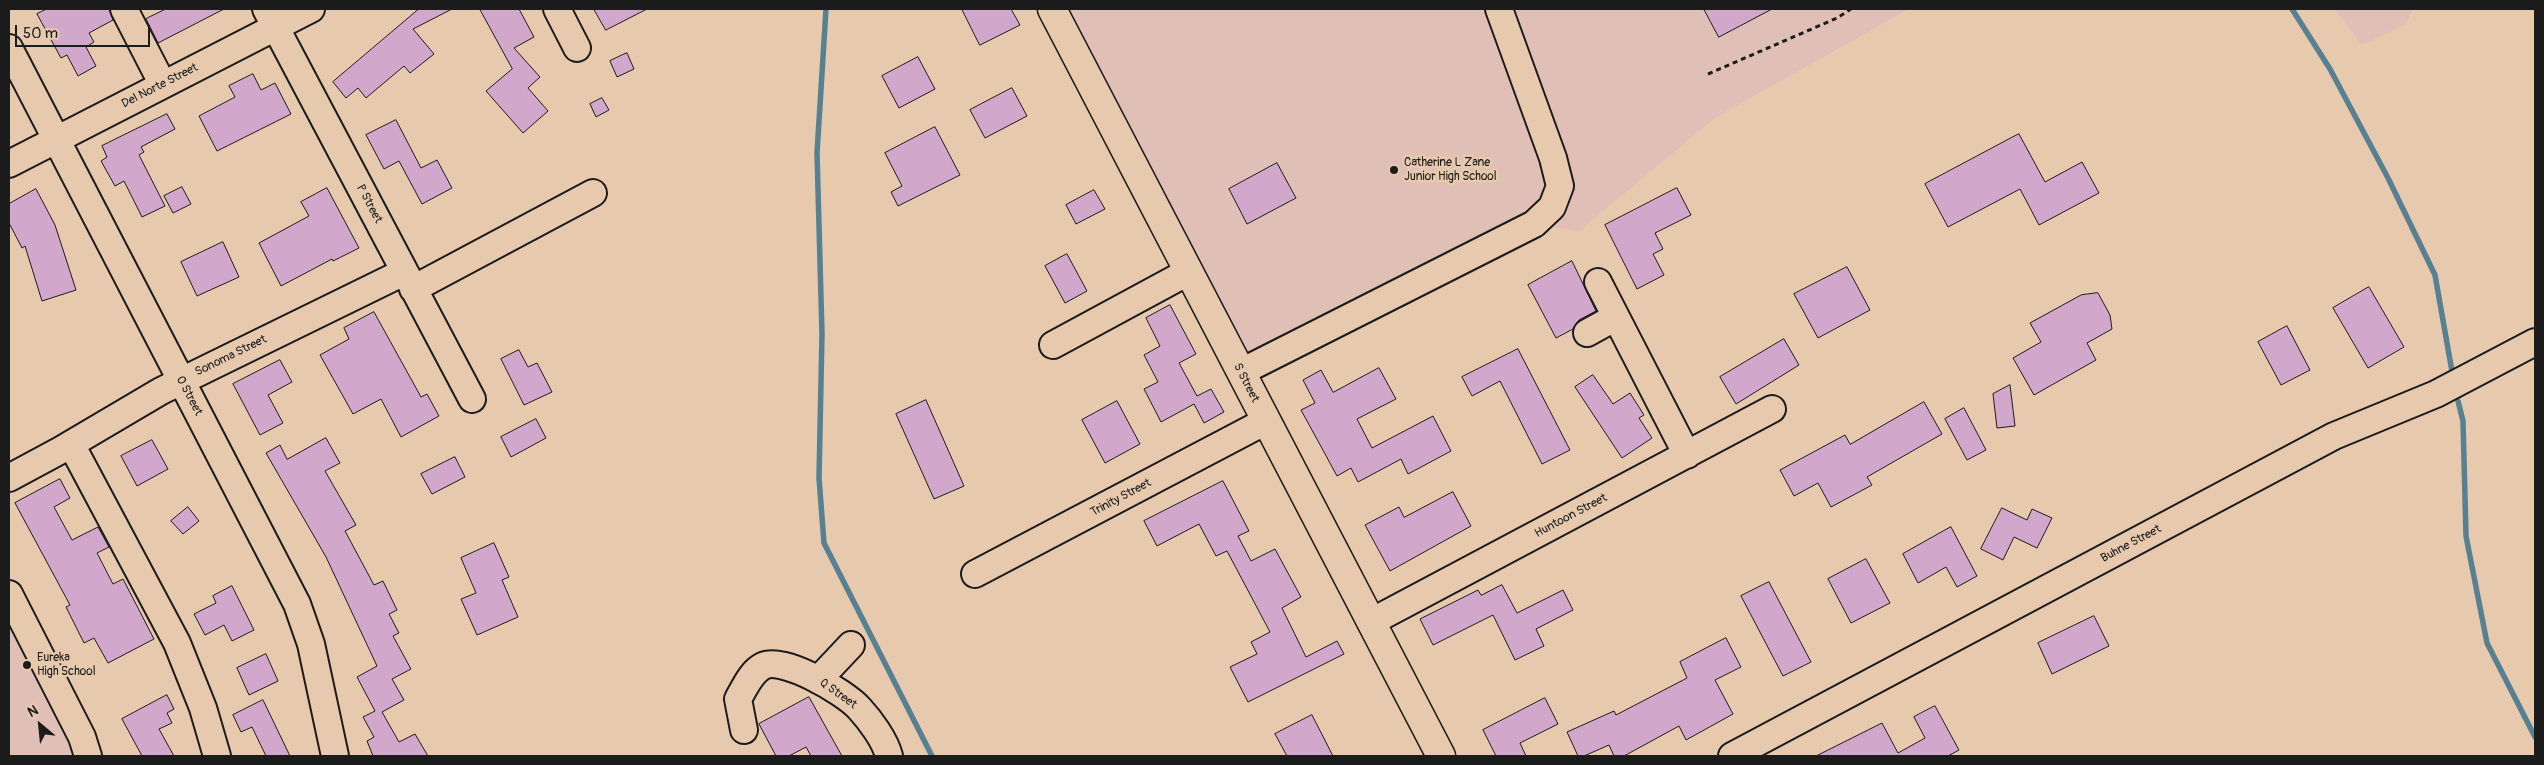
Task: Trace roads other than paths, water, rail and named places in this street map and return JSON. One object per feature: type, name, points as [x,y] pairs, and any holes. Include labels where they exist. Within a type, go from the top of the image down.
[{"type":"main road","name":"S Street","points":[[1052,9],[1441,756]]},
{"type":"street","points":[[124,9],[163,85]]},
{"type":"street","name":"Del Norte Street","points":[[9,164],[163,85],[271,18],[311,9]]},
{"type":"street","points":[[557,9],[577,48]]},
{"type":"street","points":[[1241,372],[1534,224],[1552,207],[1560,186],[1553,158],[1499,9]]},
{"type":"street","name":"P Street","points":[[271,18],[472,399]]},
{"type":"street","name":"O Street","points":[[9,48],[296,604],[311,644],[335,756]]},
{"type":"street","name":"Sonoma Street","points":[[9,478],[181,381],[409,280],[593,194]]},
{"type":"street","points":[[1053,345],[1188,272]]},
{"type":"street","points":[[1598,282],[1687,454]]},
{"type":"street","points":[[1587,333],[1616,317]]},
{"type":"street","name":"Buhne Street","points":[[1732,756],[2334,436],[2436,394],[2535,342]]},
{"type":"street","name":"Huntoon Street","points":[[1371,622],[1772,409]]},
{"type":"street","name":"Trinity Street","points":[[975,574],[1266,421]]},
{"type":"street","points":[[71,444],[177,643],[203,708],[217,756]]},
{"type":"street","points":[[9,594],[82,737],[88,756]]},
{"type":"street","points":[[818,680],[851,645]]},
{"type":"street","name":"Q Street","points":[[744,730],[738,699],[751,676],[764,665],[784,665],[818,680],[858,707],[887,747],[889,756]]},
{"type":"waterway","points":[[826,9],[817,153],[822,334],[819,478],[824,543],[932,756]]},
{"type":"waterway","points":[[2292,9],[2330,69],[2388,178],[2435,275],[2453,377]]},
{"type":"waterway","points":[[2458,401],[2463,421],[2466,536],[2487,643],[2535,737]]},
{"type":"place","name":"Catherine L Zane Junior High School","points":[[1394,170]]},
{"type":"place","name":"Eureka High School","points":[[27,665]]}]
